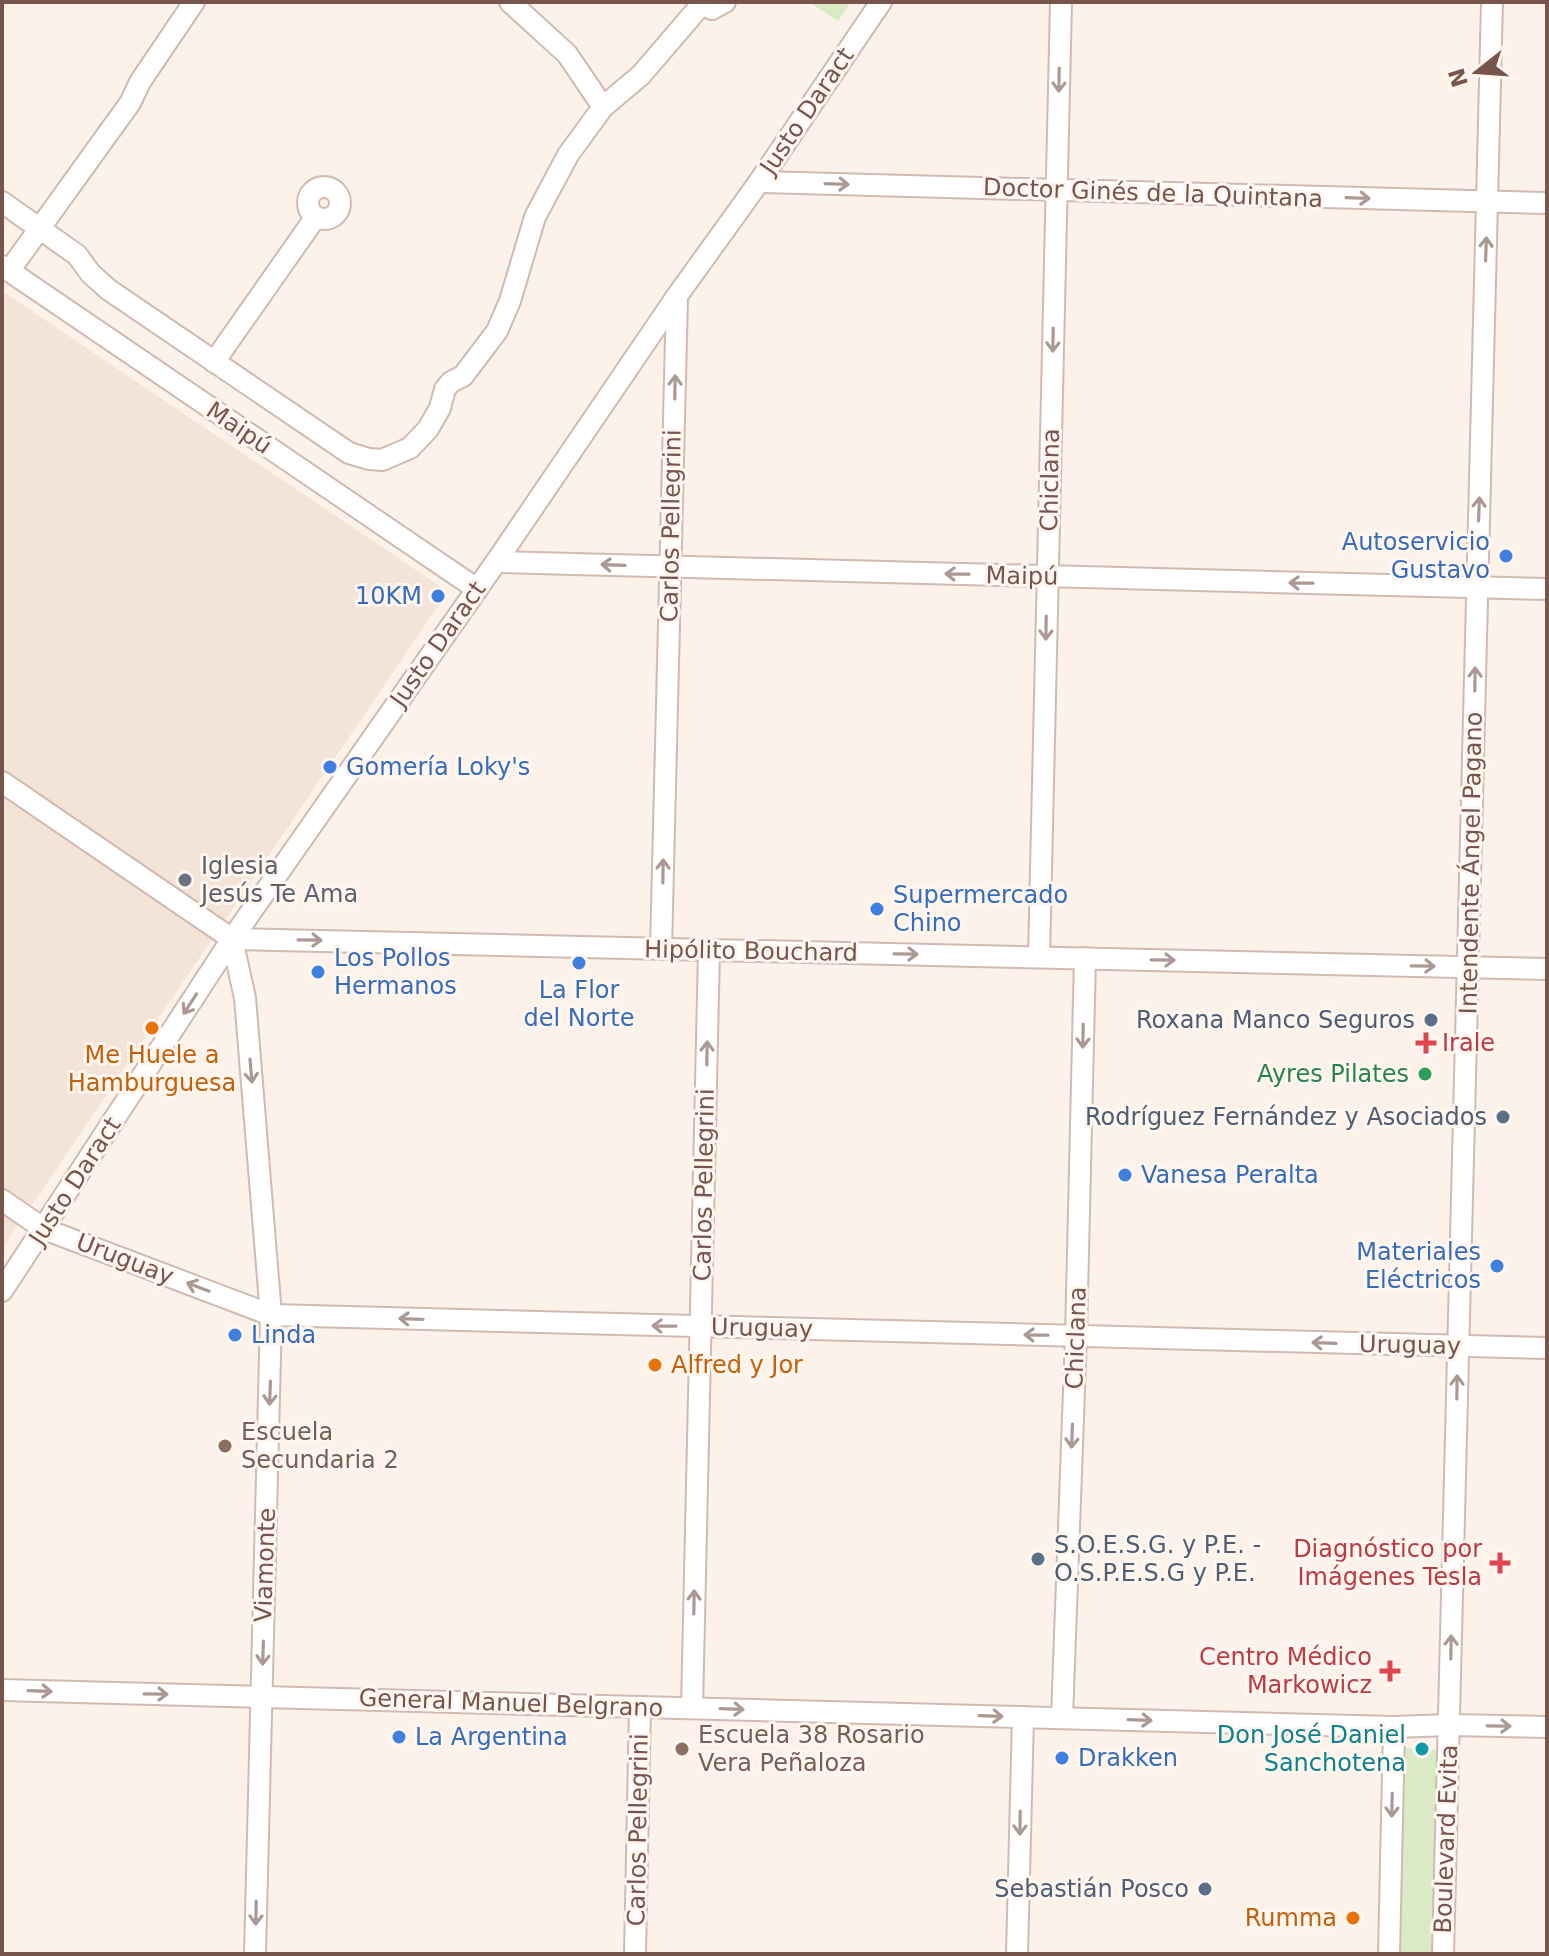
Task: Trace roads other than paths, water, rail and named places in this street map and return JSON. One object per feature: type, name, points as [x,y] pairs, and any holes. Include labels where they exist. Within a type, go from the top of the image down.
[{"type":"street","points":[[5,270],[40,229],[130,103],[140,82],[194,2]]},
{"type":"street","points":[[510,2],[567,54],[603,107]]},
{"type":"street","points":[[2,202],[77,255],[91,274],[109,290],[214,362],[349,453],[382,460],[410,448],[428,429],[440,408],[445,389],[463,376],[497,331],[510,301],[535,217],[568,155],[603,107],[641,75],[700,4],[712,9],[725,2]]},
{"type":"street","name":"Justo Daract","points":[[2,1291],[232,939],[881,2]]},
{"type":"street","name":"Chiclana","points":[[1039,957],[1061,2]]},
{"type":"street","name":"Intendente Ángel Pagano","points":[[1449,1725],[1492,2]]},
{"type":"street","name":"Doctor Ginés de la Quintana","points":[[759,182],[1547,203]]},
{"type":"street","points":[[214,362],[315,218]]},
{"type":"street","name":"Maipú","points":[[5,270],[477,589]]},
{"type":"street","name":"Carlos Pellegrini","points":[[661,949],[677,296]]},
{"type":"street","name":"Maipú","points":[[496,562],[1547,589]]},
{"type":"street","points":[[2,782],[232,939]]},
{"type":"street","name":"Hipólito Bouchard","points":[[232,939],[1547,969]]},
{"type":"street","name":"Viamonte","points":[[232,939],[245,998],[271,1315],[255,1954]]},
{"type":"street","name":"Carlos Pellegrini","points":[[692,1708],[709,950]]},
{"type":"street","name":"Chiclana","points":[[1062,1718],[1076,1336],[1085,958]]},
{"type":"street","name":"Uruguay","points":[[2,1200],[44,1229],[271,1315],[1547,1348]]},
{"type":"street","name":"General Manuel Belgrano","points":[[2,1690],[1394,1727],[1547,1727]]},
{"type":"street","name":"Carlos Pellegrini","points":[[635,1954],[640,1707]]},
{"type":"street","points":[[1017,1954],[1023,1717]]},
{"type":"street","name":"Boulevard Evita","points":[[1443,1954],[1449,1725]]},
{"type":"street","points":[[1389,1954],[1394,1727]]},
{"type":"place","name":"Autoservicio Gustavo","points":[[1506,556]]},
{"type":"place","name":"10KM","points":[[438,596]]},
{"type":"place","name":"Gomería Loky's","points":[[330,767]]},
{"type":"place","name":"Iglesia Jesús Te Ama","points":[[185,880]]},
{"type":"place","name":"Supermercado Chino","points":[[877,909]]},
{"type":"place","name":"La Flor del Norte","points":[[579,963]]},
{"type":"place","name":"Los Pollos Hermanos","points":[[318,972]]},
{"type":"place","name":"Roxana Manco Seguros","points":[[1431,1020]]},
{"type":"place","name":"Me Huele a Hamburguesa","points":[[152,1028]]},
{"type":"place","name":"Irale","points":[[1426,1043]]},
{"type":"place","name":"Ayres Pilates","points":[[1425,1074]]},
{"type":"place","name":"Rodríguez Fernández y Asociados","points":[[1503,1117]]},
{"type":"place","name":"Vanesa Peralta","points":[[1125,1175]]},
{"type":"place","name":"Materiales Eléctricos","points":[[1497,1266]]},
{"type":"place","name":"Linda","points":[[235,1335]]},
{"type":"place","name":"Alfred y Jor","points":[[655,1365]]},
{"type":"place","name":"Escuela Secundaria 2","points":[[225,1446]]},
{"type":"place","name":"S.O.E.S.G. y P.E. - O.S.P.E.S.G y P.E.","points":[[1038,1559]]},
{"type":"place","name":"Diagnóstico por Imágenes Tesla","points":[[1500,1563]]},
{"type":"place","name":"Centro Médico Markowicz","points":[[1390,1671]]},
{"type":"place","name":"La Argentina","points":[[399,1737]]},
{"type":"place","name":"Escuela 38 Rosario Vera Peñaloza","points":[[682,1749]]},
{"type":"place","name":"Don José Daniel Sanchotena","points":[[1422,1749]]},
{"type":"place","name":"Drakken","points":[[1062,1758]]},
{"type":"place","name":"Sebastián Posco","points":[[1205,1889]]},
{"type":"place","name":"Rumma","points":[[1353,1918]]}]
